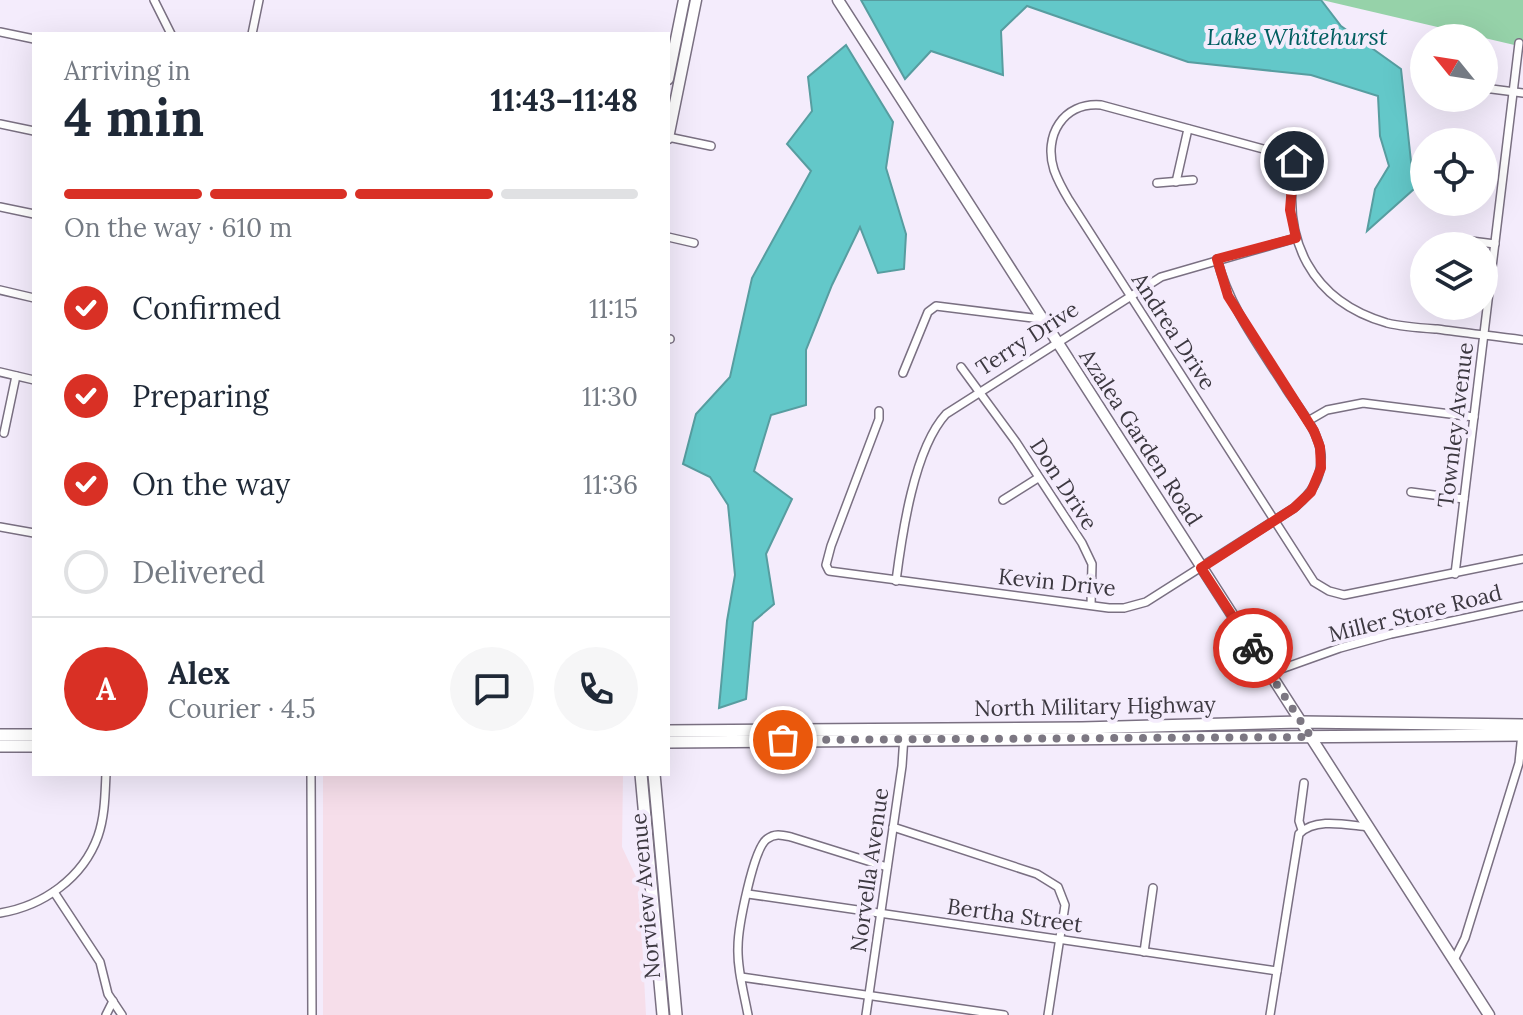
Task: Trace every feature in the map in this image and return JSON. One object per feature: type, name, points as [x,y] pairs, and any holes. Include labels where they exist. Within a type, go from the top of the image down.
[{"type":"main road","points":[[670,69],[684,0]]},
{"type":"main road","points":[[670,127],[696,0]]},
{"type":"main road","name":"Azalea Garden Road","points":[[838,0],[1489,1015]]},
{"type":"main road","name":"North Military Highway","points":[[670,742],[1301,722],[1523,725]]},
{"type":"main road","name":"North Military Highway","points":[[670,731],[1311,737],[1522,735]]},
{"type":"main road","points":[[0,735],[32,735]]},
{"type":"main road","points":[[0,746],[32,746]]},
{"type":"main road","name":"Norview Avenue","points":[[641,776],[663,1015]]},
{"type":"main road","name":"Norview Avenue","points":[[654,776],[676,1015]]},
{"type":"street","points":[[154,0],[170,32]]},
{"type":"street","points":[[252,32],[259,0]]},
{"type":"street","points":[[0,32],[32,39]]},
{"type":"street","name":"Townley Avenue","points":[[1496,232],[1519,43]]},
{"type":"street","points":[[1498,90],[1523,93]]},
{"type":"street","name":"Andrea Drive","points":[[1188,129],[1092,104],[1078,107],[1061,118],[1051,142],[1054,170],[1069,200],[1314,582],[1344,595],[1523,559]]},
{"type":"street","points":[[0,124],[32,131]]},
{"type":"street","points":[[1176,182],[1188,129],[1289,156],[1294,161],[1290,210],[1296,238],[1318,280],[1345,304],[1391,324],[1523,340]]},
{"type":"street","points":[[670,137],[711,146]]},
{"type":"street","points":[[1294,161],[1309,152]]},
{"type":"street","points":[[1157,183],[1193,180]]},
{"type":"street","points":[[0,207],[32,214]]},
{"type":"street","points":[[670,237],[694,243]]},
{"type":"street","name":"Terry Drive","points":[[896,581],[905,516],[934,430],[946,414],[1161,277],[1296,238]]},
{"type":"street","points":[[1217,259],[1228,296],[1308,421],[1327,410],[1363,403],[1474,417]]},
{"type":"street","points":[[0,290],[32,298]]},
{"type":"street","points":[[903,373],[928,312],[936,306],[1041,319]]},
{"type":"street","name":"Townley Avenue","points":[[1455,574],[1486,320]]},
{"type":"street","name":"Don Drive","points":[[961,367],[980,390],[1091,561],[1091,605]]},
{"type":"street","points":[[0,372],[32,380]]},
{"type":"street","points":[[4,433],[16,376]]},
{"type":"street","name":"Kevin Drive","points":[[879,411],[879,419],[831,546],[826,565],[829,571],[1124,608],[1146,602],[1303,501],[1321,468],[1320,447],[1308,421]]},
{"type":"street","points":[[1003,500],[1038,478]]},
{"type":"street","points":[[1411,492],[1464,499]]},
{"type":"street","points":[[0,527],[32,533]]},
{"type":"street","name":"Miller Store Road","points":[[1270,673],[1391,634],[1523,606]]},
{"type":"street","points":[[1454,960],[1465,938],[1519,763],[1523,725]]},
{"type":"street","name":"Norvella Avenue","points":[[866,1015],[904,734]]},
{"type":"street","points":[[0,913],[21,909],[54,892],[79,868],[98,836],[106,776]]},
{"type":"street","points":[[311,776],[312,1015]]},
{"type":"street","points":[[1302,830],[1299,821],[1304,783]]},
{"type":"street","points":[[1270,1015],[1297,838],[1302,830],[1317,824],[1368,827]]},
{"type":"street","points":[[893,827],[1045,878],[1062,892],[1065,905],[1048,1015]]},
{"type":"street","points":[[748,1015],[737,947],[758,851],[766,840],[776,835],[791,837],[887,867]]},
{"type":"street","points":[[1144,952],[1153,888]]},
{"type":"street","points":[[54,892],[100,962],[113,1001],[122,1015]]},
{"type":"street","name":"Bertha Street","points":[[748,894],[1277,971]]},
{"type":"street","points":[[741,977],[1004,1015]]},
{"type":"street","points":[[106,1015],[113,1001]]},
{"type":"shaded area","points":[[1322,0],[1523,0],[1523,47],[1498,41],[1498,24],[1425,24]]},
{"type":"shaded area","points":[[323,776],[623,776],[622,847],[639,883],[646,1015],[323,1015]]},
{"type":"water","name":"Lake Whitehurst","points":[[861,0],[1321,0],[1341,26],[1401,69],[1410,152],[1410,193],[1367,231],[1375,189],[1389,166],[1380,136],[1378,96],[1311,75],[1188,62],[1027,6],[1001,31],[1003,75],[931,51],[905,79]]},
{"type":"water","points":[[846,45],[893,122],[886,168],[906,234],[904,269],[878,273],[860,227],[806,350],[806,405],[771,415],[754,471],[792,499],[766,554],[774,604],[753,622],[746,699],[719,708],[727,621],[735,575],[728,505],[710,477],[683,464],[696,414],[730,377],[752,278],[811,171],[787,144],[812,111],[808,77]]},
{"type":"way so far","points":[[783,740],[1311,737],[1253,648]]},
{"type":"route","points":[[1253,648],[1201,568],[1303,501],[1316,484],[1321,457],[1314,431],[1228,296],[1217,259],[1296,238],[1290,210],[1294,161]]}]
